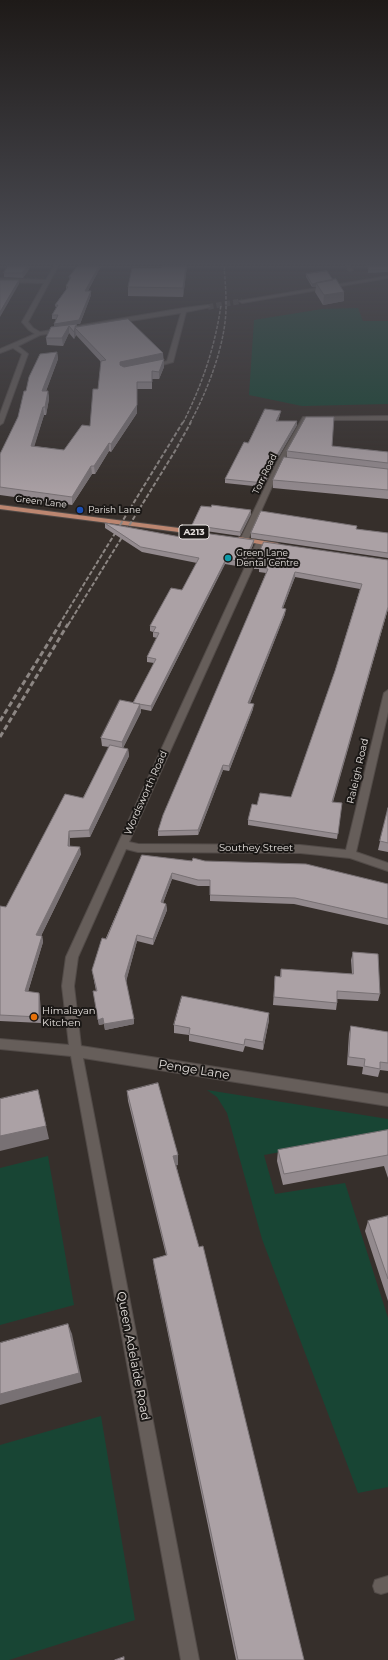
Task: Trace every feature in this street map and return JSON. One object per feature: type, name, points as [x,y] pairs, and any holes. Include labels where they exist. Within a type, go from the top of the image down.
[{"type":"main road","name":"Green Lane","points":[[0,507],[211,535]]},
{"type":"main road","points":[[231,538],[283,546]]},
{"type":"street","points":[[0,351],[19,343]]},
{"type":"street","points":[[147,366],[170,362],[175,343]]},
{"type":"street","points":[[0,422],[25,354],[14,346]]},
{"type":"street","name":"Torr Road","points":[[244,540],[284,463],[305,418],[388,418]]},
{"type":"street","name":"Wordsworth Road","points":[[76,1051],[68,986],[72,956],[260,543]]},
{"type":"street","name":"Raleigh Road","points":[[350,854],[388,694]]},
{"type":"street","name":"Southey Street","points":[[123,845],[138,848],[300,849],[350,854],[388,867]]},
{"type":"street","name":"Penge Lane","points":[[0,1044],[76,1051],[388,1100]]},
{"type":"street","name":"Queen Adelaide Road","points":[[76,1051],[190,1660]]},
{"type":"green space","points":[[252,343],[388,343],[388,404],[302,406],[249,395]]},
{"type":"green space","points":[[207,1090],[388,1119],[388,1132],[264,1155],[275,1194],[345,1183],[388,1318],[388,1487],[358,1493],[262,1239],[227,1113],[217,1097]]},
{"type":"green space","points":[[48,1156],[74,1305],[0,1325],[0,1168]]},
{"type":"green space","points":[[101,1416],[135,1620],[9,1660],[0,1660],[0,1445]]},
{"type":"building","points":[[90,343],[153,343],[163,353],[120,362],[120,365],[124,367],[164,359],[159,372],[152,371],[152,382],[137,382],[137,405],[111,444],[109,443],[94,466],[91,466],[72,497],[0,487],[0,454],[18,417],[24,391],[26,391],[29,377],[40,354],[57,352],[42,391],[48,391],[45,407],[43,407],[31,446],[64,450],[82,425],[90,426],[93,389],[98,389],[101,361],[106,360]]},
{"type":"building","points":[[265,409],[281,411],[276,421],[297,421],[276,457],[264,483],[225,479],[244,442],[248,443]]},
{"type":"building","points":[[306,417],[334,417],[332,446],[388,452],[388,463],[287,451]]},
{"type":"building","points":[[284,457],[388,469],[388,490],[273,480]]},
{"type":"building","points":[[212,505],[251,510],[240,532],[192,525],[201,506],[211,507]]},
{"type":"building","points":[[261,511],[357,526],[356,529],[388,533],[388,553],[251,533]]},
{"type":"building","points":[[105,523],[186,538],[189,531],[254,540],[244,562],[226,559],[151,706],[133,703],[156,659],[147,657],[159,633],[153,632],[156,627],[150,626],[171,588],[182,590],[199,558],[141,547]]},
{"type":"building","points":[[264,542],[388,560],[388,607],[332,802],[342,803],[338,834],[248,820],[252,804],[257,805],[260,793],[291,797],[335,671],[362,584],[295,572],[282,608],[286,609],[248,703],[254,704],[229,766],[223,765],[198,830],[158,831],[163,815],[268,569],[259,567],[261,565],[254,564]]},
{"type":"building","points":[[120,700],[140,704],[122,742],[101,738]]},
{"type":"building","points":[[110,745],[128,749],[89,830],[69,831],[68,846],[80,847],[36,935],[42,936],[25,991],[39,993],[39,1017],[0,1015],[0,906],[6,907],[65,794],[83,798]]},
{"type":"building","points":[[388,808],[388,843],[380,841]]},
{"type":"building","points":[[142,855],[192,861],[193,858],[205,861],[306,864],[388,884],[388,919],[295,898],[210,895],[210,880],[198,880],[172,873],[161,902],[166,904],[153,939],[137,935],[125,976],[134,1019],[104,1024],[103,1018],[98,1020],[93,991],[97,991],[92,970],[102,938],[106,939]]},
{"type":"building","points":[[353,952],[378,954],[380,994],[337,991],[337,1003],[274,997],[275,976],[281,977],[281,969],[353,974]]},
{"type":"building","points":[[182,996],[269,1013],[263,1042],[245,1039],[244,1045],[189,1034],[190,1028],[174,1025]]},
{"type":"building","points":[[351,1026],[388,1032],[388,1063],[380,1062],[380,1069],[364,1066],[365,1059],[349,1057]]},
{"type":"building","points":[[158,1083],[178,1155],[173,1156],[199,1247],[203,1246],[304,1660],[238,1660],[153,1259],[167,1255],[127,1091]]},
{"type":"building","points":[[38,1090],[46,1126],[0,1136],[0,1099]]},
{"type":"building","points":[[388,1130],[388,1155],[284,1174],[278,1150]]},
{"type":"building","points":[[388,1216],[388,1279],[368,1221]]},
{"type":"building","points":[[68,1324],[79,1373],[0,1394],[0,1343]]},
{"type":"building","points":[[124,1657],[124,1660],[115,1660]]},
{"type":"railway","points":[[183,423],[202,380],[213,343]]},
{"type":"railway","points":[[190,423],[210,381],[221,343]]},
{"type":"railway","points":[[59,625],[183,422]]},
{"type":"railway","points":[[68,625],[175,451],[191,422]]},
{"type":"railway","points":[[0,721],[60,624]]},
{"type":"railway","points":[[0,737],[68,624]]},
{"type":"place","name":"Parish Lane","points":[[80,510]]},
{"type":"place","name":"Green Lane Dental Centre","points":[[228,558]]},
{"type":"place","name":"Himalayan Kitchen","points":[[34,1017]]}]
